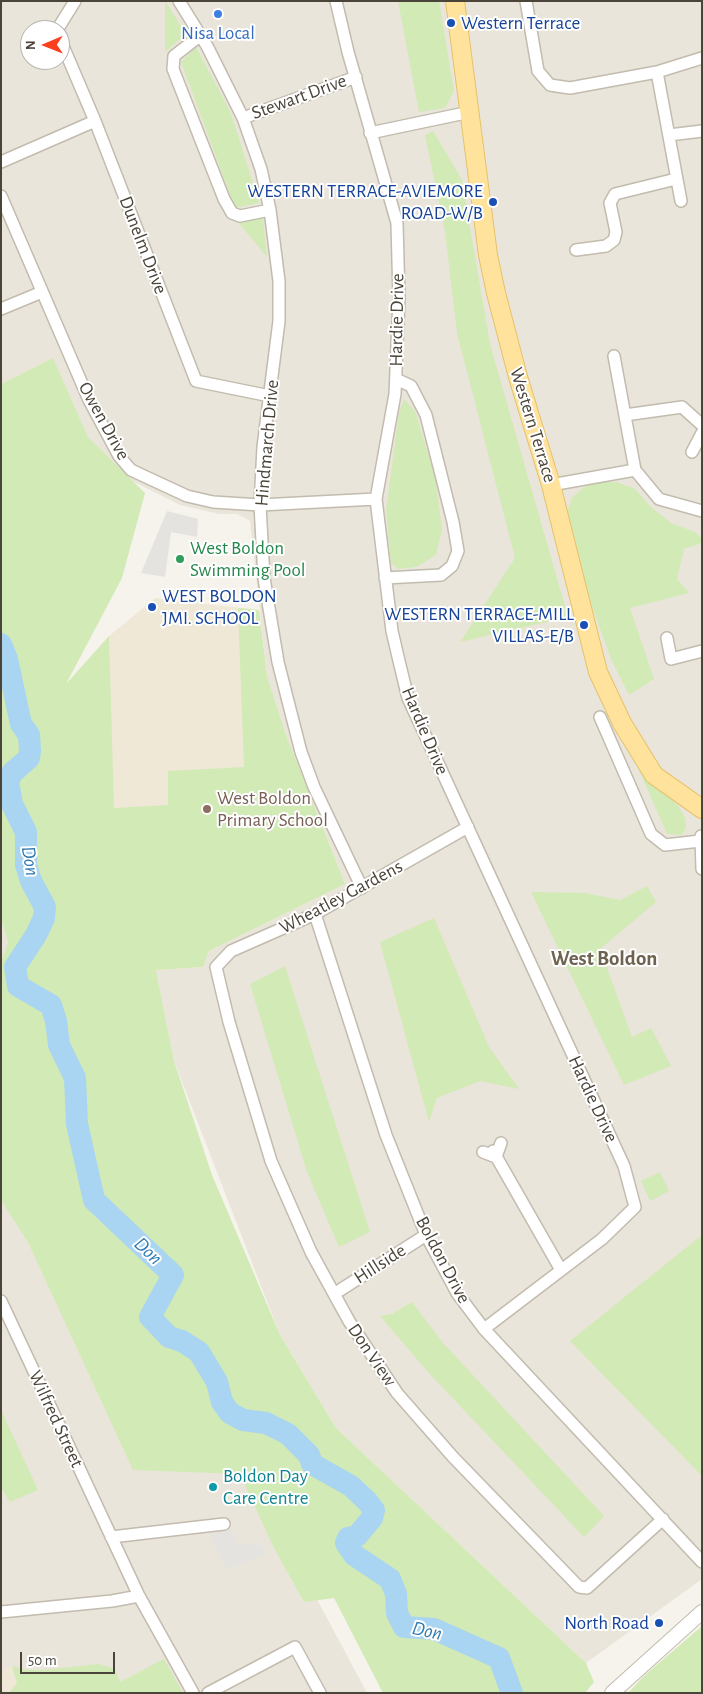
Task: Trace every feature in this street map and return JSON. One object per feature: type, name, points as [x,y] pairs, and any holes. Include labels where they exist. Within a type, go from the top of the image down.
[{"type":"main road","name":"Western Terrace","points":[[455,1],[488,255],[496,293],[518,377],[551,485],[598,672],[614,706],[654,775],[702,809]]},
{"type":"street","points":[[64,20],[76,1]]},
{"type":"street","name":"Hindmarch Drive","points":[[179,1],[201,35],[229,87],[243,118],[261,169],[270,210],[276,251],[279,312],[276,360],[264,447],[260,505],[264,578],[286,698],[301,752],[314,787],[362,888]]},
{"type":"street","name":"Hardie Drive","points":[[336,1],[370,133],[397,222],[399,298],[395,394],[376,499],[392,631],[408,698],[624,1166],[635,1207],[602,1239],[561,1270]]},
{"type":"street","points":[[526,1],[538,71],[550,85],[570,88],[657,72],[702,58]]},
{"type":"street","points":[[201,35],[174,56],[173,69],[224,199],[232,213],[240,216],[270,210]]},
{"type":"street","name":"Dunelm Drive","points":[[70,62],[95,121],[196,381],[270,396]]},
{"type":"street","points":[[657,72],[681,202]]},
{"type":"street","name":"Stewart Drive","points":[[243,118],[356,77]]},
{"type":"street","points":[[370,133],[470,112]]},
{"type":"street","points":[[1,162],[95,121]]},
{"type":"street","points":[[668,135],[702,131]]},
{"type":"street","points":[[576,250],[606,246],[614,240],[616,232],[610,214],[610,203],[615,194],[676,179]]},
{"type":"street","name":"Owen Drive","points":[[1,196],[89,400],[118,456],[131,470],[188,496],[213,502],[260,505],[376,499]]},
{"type":"street","points":[[1,309],[42,292]]},
{"type":"street","points":[[614,356],[635,470],[659,499],[702,511]]},
{"type":"street","points":[[385,578],[441,574],[452,566],[458,552],[453,522],[426,415],[411,386],[396,379]]},
{"type":"street","points":[[625,415],[682,407],[702,425]]},
{"type":"street","points":[[692,452],[702,433]]},
{"type":"street","points":[[551,485],[635,470]]},
{"type":"street","points":[[667,638],[671,658],[702,651]]},
{"type":"street","points":[[600,717],[651,834],[665,845],[701,838],[702,869]]},
{"type":"street","name":"Wheatley Gardens","points":[[216,967],[231,951],[315,914],[468,828]]},
{"type":"street","name":"Boldon Drive","points":[[315,914],[386,1135],[426,1235],[457,1293],[484,1329],[702,1562]]},
{"type":"street","name":"Don View","points":[[216,967],[271,1161],[311,1252],[349,1321],[397,1393],[452,1457],[579,1587],[587,1588],[663,1519]]},
{"type":"street","points":[[484,1329],[561,1270],[493,1151]]},
{"type":"street","name":"Hillside","points":[[334,1294],[426,1235]]},
{"type":"street","name":"Wilfred Street","points":[[1,1301],[139,1596],[193,1693]]},
{"type":"street","points":[[111,1537],[224,1524]]},
{"type":"street","points":[[1,1612],[112,1601],[139,1596]]},
{"type":"street","points":[[612,1693],[702,1612]]},
{"type":"street","points":[[208,1693],[295,1647],[316,1692]]},
{"type":"shaded area","points":[[1,1],[702,1],[702,1579],[586,1663],[336,1428],[280,1335],[174,1061],[156,970],[203,967],[209,951],[345,884],[286,735],[267,676],[250,521],[237,514],[219,514],[180,505],[126,478],[88,437],[53,359],[1,384]]},
{"type":"shaded area","points":[[167,511],[198,519],[197,537],[171,532],[165,577],[141,573]]},
{"type":"shaded area","name":"West Boldon Primary School","points":[[155,598],[259,610],[267,676],[286,735],[345,884],[209,951],[203,967],[156,970],[65,686],[109,636]]},
{"type":"shaded area","points":[[1,917],[8,943],[1,1015]]},
{"type":"shaded area","points":[[1,1186],[248,1470],[367,1693],[1,1693]]},
{"type":"shaded area","points":[[227,1518],[236,1543],[262,1545],[266,1554],[227,1570],[203,1519]]},
{"type":"shaded area","points":[[12,1666],[27,1670],[41,1670],[50,1693],[1,1693],[1,1671]]},
{"type":"green space","points":[[165,1],[186,34],[165,52]]},
{"type":"green space","points":[[398,1],[439,1],[454,91],[445,108],[419,112]]},
{"type":"green space","points":[[196,47],[231,113],[259,203],[235,208],[181,62]]},
{"type":"green space","points":[[433,131],[462,180],[490,344],[568,617],[460,642],[515,558],[457,333],[445,232],[425,135]]},
{"type":"green space","points":[[263,218],[267,257],[238,222]]},
{"type":"green space","points":[[53,358],[88,437],[145,493],[122,578],[66,684],[109,636],[114,808],[168,805],[168,771],[244,767],[238,608],[259,610],[267,676],[286,735],[345,884],[209,951],[203,967],[156,970],[174,1061],[212,1175],[280,1335],[336,1428],[586,1663],[594,1682],[585,1693],[383,1693],[334,1598],[304,1602],[274,1548],[240,1474],[133,1470],[28,1242],[1,1200],[1,962],[8,943],[1,917],[1,384]]},
{"type":"green space","points":[[404,399],[415,411],[435,476],[442,529],[436,555],[416,567],[398,569],[391,563],[386,510],[399,413]]},
{"type":"green space","points":[[597,482],[617,482],[635,489],[651,507],[671,523],[695,532],[702,539],[702,543],[684,549],[677,579],[689,593],[630,608],[654,679],[629,695],[611,659],[585,587],[567,512],[572,498],[583,488]]},
{"type":"green space","points":[[638,768],[679,807],[685,818],[686,828],[682,835],[667,834]]},
{"type":"green space","points":[[647,886],[656,902],[600,949],[632,1037],[651,1028],[671,1066],[624,1085],[531,892],[585,893],[620,900]]},
{"type":"green space","points":[[434,918],[489,1047],[519,1089],[480,1081],[437,1098],[429,1122],[380,942]]},
{"type":"green space","points":[[285,966],[370,1232],[339,1247],[307,1172],[250,984]]},
{"type":"green space","points":[[660,1172],[669,1191],[650,1201],[641,1181]]},
{"type":"green space","points":[[702,1235],[702,1476],[570,1341]]},
{"type":"green space","points":[[412,1302],[443,1343],[604,1516],[584,1537],[428,1372],[380,1316],[392,1314]]},
{"type":"green space","points":[[1,1410],[38,1490],[10,1502],[1,1487]]},
{"type":"green space","points":[[702,1626],[702,1693],[628,1693],[645,1675]]},
{"type":"green space","points":[[164,1659],[183,1693],[9,1693],[17,1683],[12,1666],[27,1670],[41,1670],[99,1664],[115,1669],[120,1682]]},
{"type":"waterway","name":"Don","points":[[1,644],[7,659],[21,724],[29,735],[30,751],[29,758],[12,773],[8,782],[12,804],[26,832],[26,865],[31,881],[45,907],[44,918],[36,935],[15,967],[18,986],[51,1005],[56,1021],[59,1045],[75,1078],[77,1124],[94,1200],[173,1275],[150,1317],[169,1337],[182,1341],[199,1352],[217,1382],[222,1402],[230,1413],[243,1420],[266,1423],[288,1434],[309,1455],[312,1464],[351,1486],[367,1501],[374,1510],[372,1518],[357,1536],[348,1538],[346,1543],[354,1555],[390,1579],[396,1594],[397,1613],[404,1627],[434,1629],[499,1658],[512,1693]]},
{"type":"place","name":"Nisa Local","points":[[218,14]]},
{"type":"place","name":"Western Terrace","points":[[451,23]]},
{"type":"place","name":"WESTERN TERRACE-AVIEMORE ROAD-W/B","points":[[493,202]]},
{"type":"place","name":"West Boldon Swimming Pool","points":[[180,559]]},
{"type":"place","name":"WEST BOLDON JMI. SCHOOL","points":[[152,607]]},
{"type":"place","name":"WESTERN TERRACE-MILL VILLAS-E/B","points":[[584,625]]},
{"type":"place","name":"West Boldon Primary School","points":[[207,809]]},
{"type":"place","name":"Boldon Day Care Centre","points":[[213,1487]]},
{"type":"place","name":"North Road","points":[[659,1623]]},
{"type":"district","name":"West Boldon","points":[[604,959]]}]
